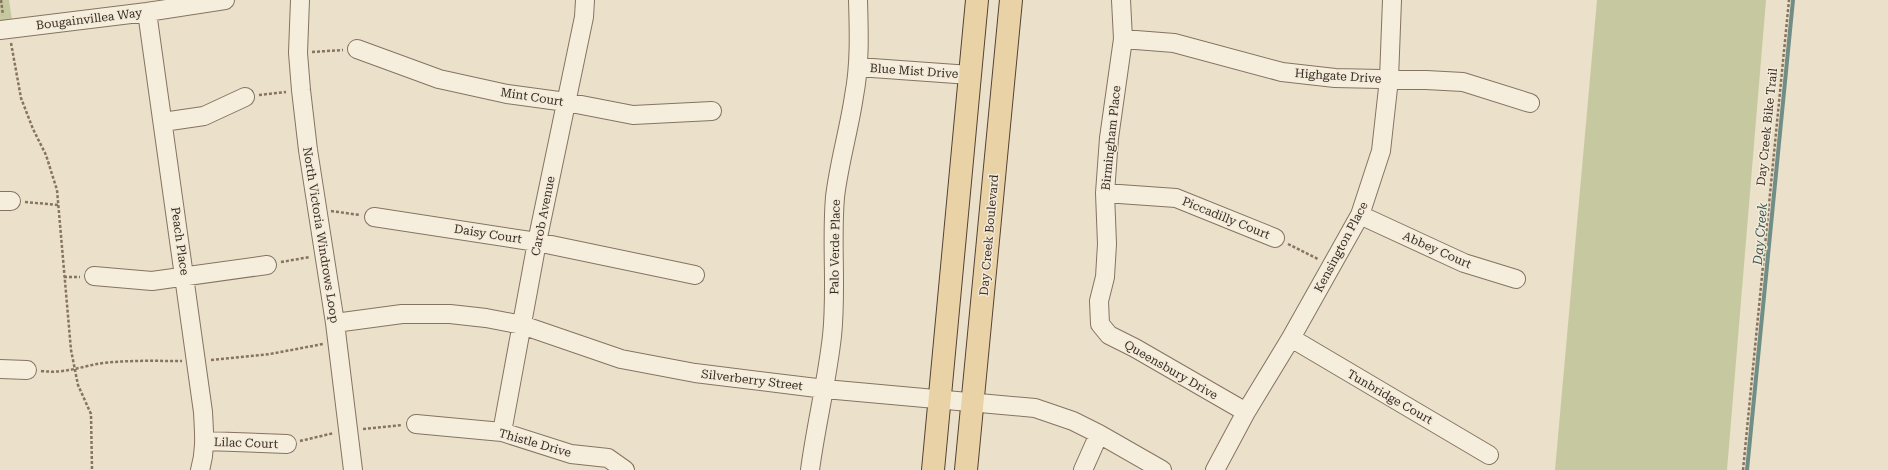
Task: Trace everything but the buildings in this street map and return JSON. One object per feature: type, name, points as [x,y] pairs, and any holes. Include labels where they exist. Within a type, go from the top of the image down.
[{"type":"main road","points":[[933,470],[977,0]]},
{"type":"main road","name":"Day Creek Boulevard","points":[[966,470],[1011,0]]},
{"type":"street","name":"Bougainvillea Way","points":[[5,29],[147,12],[225,0]]},
{"type":"street","name":"North Victoria Windrows Loop","points":[[300,0],[298,53],[301,90],[317,209],[335,323],[353,470]]},
{"type":"street","name":"Carob Avenue","points":[[502,432],[537,242],[584,17],[585,0]]},
{"type":"street","name":"Palo Verde Place","points":[[810,470],[825,390],[834,302],[833,229],[835,197],[840,162],[855,95],[858,67],[858,0]]},
{"type":"street","name":"Birmingham Place","points":[[1100,324],[1099,301],[1105,277],[1107,244],[1105,193],[1109,138],[1123,39],[1121,0]]},
{"type":"street","name":"Kensington Place","points":[[1215,470],[1246,412],[1291,338],[1360,215],[1381,150],[1389,79],[1392,0]]},
{"type":"street","name":"Peach Place","points":[[147,12],[203,412],[205,441],[200,470]]},
{"type":"street","name":"Highgate Drive","points":[[1123,39],[1174,43],[1282,72],[1335,78],[1463,82],[1530,103]]},
{"type":"street","name":"Mint Court","points":[[357,49],[440,79],[507,94],[566,102],[633,115],[712,111]]},
{"type":"street","name":"Blue Mist Drive","points":[[858,67],[970,76]]},
{"type":"street","points":[[163,122],[204,116],[245,97]]},
{"type":"street","name":"Piccadilly Court","points":[[1105,193],[1176,198],[1275,238]]},
{"type":"street","name":"Abbey Court","points":[[1360,215],[1464,263],[1516,280]]},
{"type":"street","name":"Daisy Court","points":[[374,217],[537,242],[695,275]]},
{"type":"street","points":[[94,276],[152,281],[267,265]]},
{"type":"street","name":"Silverberry Street","points":[[335,323],[402,314],[450,314],[486,318],[522,325],[621,359],[695,373],[825,390],[1035,408],[1073,421],[1162,470]]},
{"type":"street","name":"Queensbury Drive","points":[[1100,324],[1109,335],[1135,348],[1246,412]]},
{"type":"street","name":"Tunbridge Court","points":[[1291,338],[1490,455]]},
{"type":"street","points":[[0,369],[26,370]]},
{"type":"street","name":"Thistle Drive","points":[[416,424],[502,432],[571,454],[608,458],[626,470]]},
{"type":"street","points":[[1083,470],[1099,434]]},
{"type":"street","name":"Lilac Court","points":[[205,441],[287,444]]},
{"type":"path","points":[[1,0],[5,29],[21,98],[33,129],[46,155],[52,172],[59,205],[66,309],[72,350],[78,385],[91,414],[92,470]]},
{"type":"path","name":"Day Creek Bike Trail","points":[[1743,470],[1789,0]]},
{"type":"path","points":[[298,53],[357,49]]},
{"type":"path","points":[[245,97],[301,90]]},
{"type":"path","points":[[5,201],[59,205]]},
{"type":"path","points":[[317,209],[374,217]]},
{"type":"path","points":[[1275,238],[1332,265]]},
{"type":"path","points":[[267,265],[324,254]]},
{"type":"green space","points":[[0,0],[9,0],[12,20],[0,20]]},
{"type":"green space","points":[[1597,0],[1766,0],[1727,470],[1555,470]]},
{"type":"waterway","name":"Day Creek","points":[[1747,470],[1793,0]]}]
